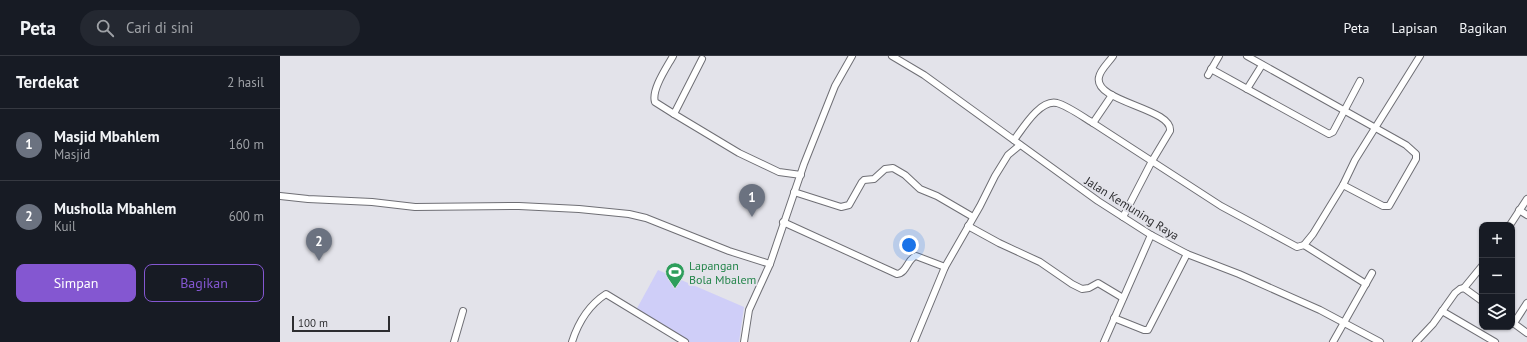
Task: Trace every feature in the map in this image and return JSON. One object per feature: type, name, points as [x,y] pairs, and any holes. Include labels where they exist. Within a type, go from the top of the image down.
[{"type":"street","points":[[673,56],[659,82],[654,98],[655,102],[739,153],[779,172],[801,175]]},
{"type":"street","points":[[744,342],[748,315],[752,302],[770,264],[783,222],[804,164],[832,92],[852,56]]},
{"type":"street","name":"Jalan Kemuning Raya","points":[[892,56],[924,75],[1098,201],[1151,235],[1187,254],[1239,274],[1344,322],[1380,342]]},
{"type":"street","points":[[1113,56],[1099,77],[1099,81],[1103,89],[1112,95],[1168,122],[1171,128],[1122,217]]},
{"type":"street","points":[[1219,56],[1210,72],[1247,88],[1329,134],[1333,132],[1360,82]]},
{"type":"street","points":[[1247,56],[1344,112],[1406,145],[1414,152],[1416,157],[1389,206],[1382,206],[1343,185]]},
{"type":"street","points":[[1014,140],[1038,109],[1049,103],[1061,104],[1093,123],[1227,210],[1297,247],[1304,245],[1313,234],[1343,185],[1355,160],[1374,128],[1420,56]]},
{"type":"street","points":[[674,114],[702,60]]},
{"type":"street","points":[[1247,88],[1262,65]]},
{"type":"street","points":[[1093,123],[1112,95]]},
{"type":"street","points":[[914,342],[945,266],[998,171],[1008,155],[1020,145]]},
{"type":"street","points":[[794,192],[841,207],[849,205],[864,180],[874,179],[885,169],[893,168],[905,175],[920,189],[937,196],[973,217]]},
{"type":"street","points":[[280,196],[372,202],[415,207],[519,206],[579,209],[629,214],[646,218],[729,251],[770,264]]},
{"type":"street","points":[[1512,222],[1527,198]]},
{"type":"street","points":[[1519,210],[1527,215]]},
{"type":"street","points":[[783,222],[897,274],[903,272],[912,257],[916,256],[945,266]]},
{"type":"street","points":[[968,226],[999,243],[1040,262],[1082,289],[1089,288],[1098,283],[1123,298]]},
{"type":"street","points":[[1104,342],[1151,235]]},
{"type":"street","points":[[1304,245],[1366,284]]},
{"type":"street","points":[[1114,318],[1144,330],[1148,330],[1187,254]]},
{"type":"street","points":[[1416,342],[1455,293],[1464,288],[1479,270]]},
{"type":"street","points":[[1333,342],[1372,273]]},
{"type":"street","points":[[1464,288],[1479,298]]},
{"type":"street","points":[[572,342],[581,320],[590,308],[607,294],[685,342]]},
{"type":"street","points":[[1515,320],[1527,303]]},
{"type":"street","points":[[454,342],[462,311]]},
{"type":"street","points":[[1442,311],[1495,342]]},
{"type":"street","points":[[1515,324],[1527,333]]},
{"type":"shaded area","name":"Lapangan Bola Mbalem","points":[[658,270],[744,307],[739,342],[689,342],[635,312]]},
{"type":"place","name":"Masjid Mbahlem","points":[[752,217]]},
{"type":"place","name":"Musholla Mbahlem","points":[[319,261]]},
{"type":"place","name":"Lapangan Bola Mbalem","points":[[675,289]]}]
